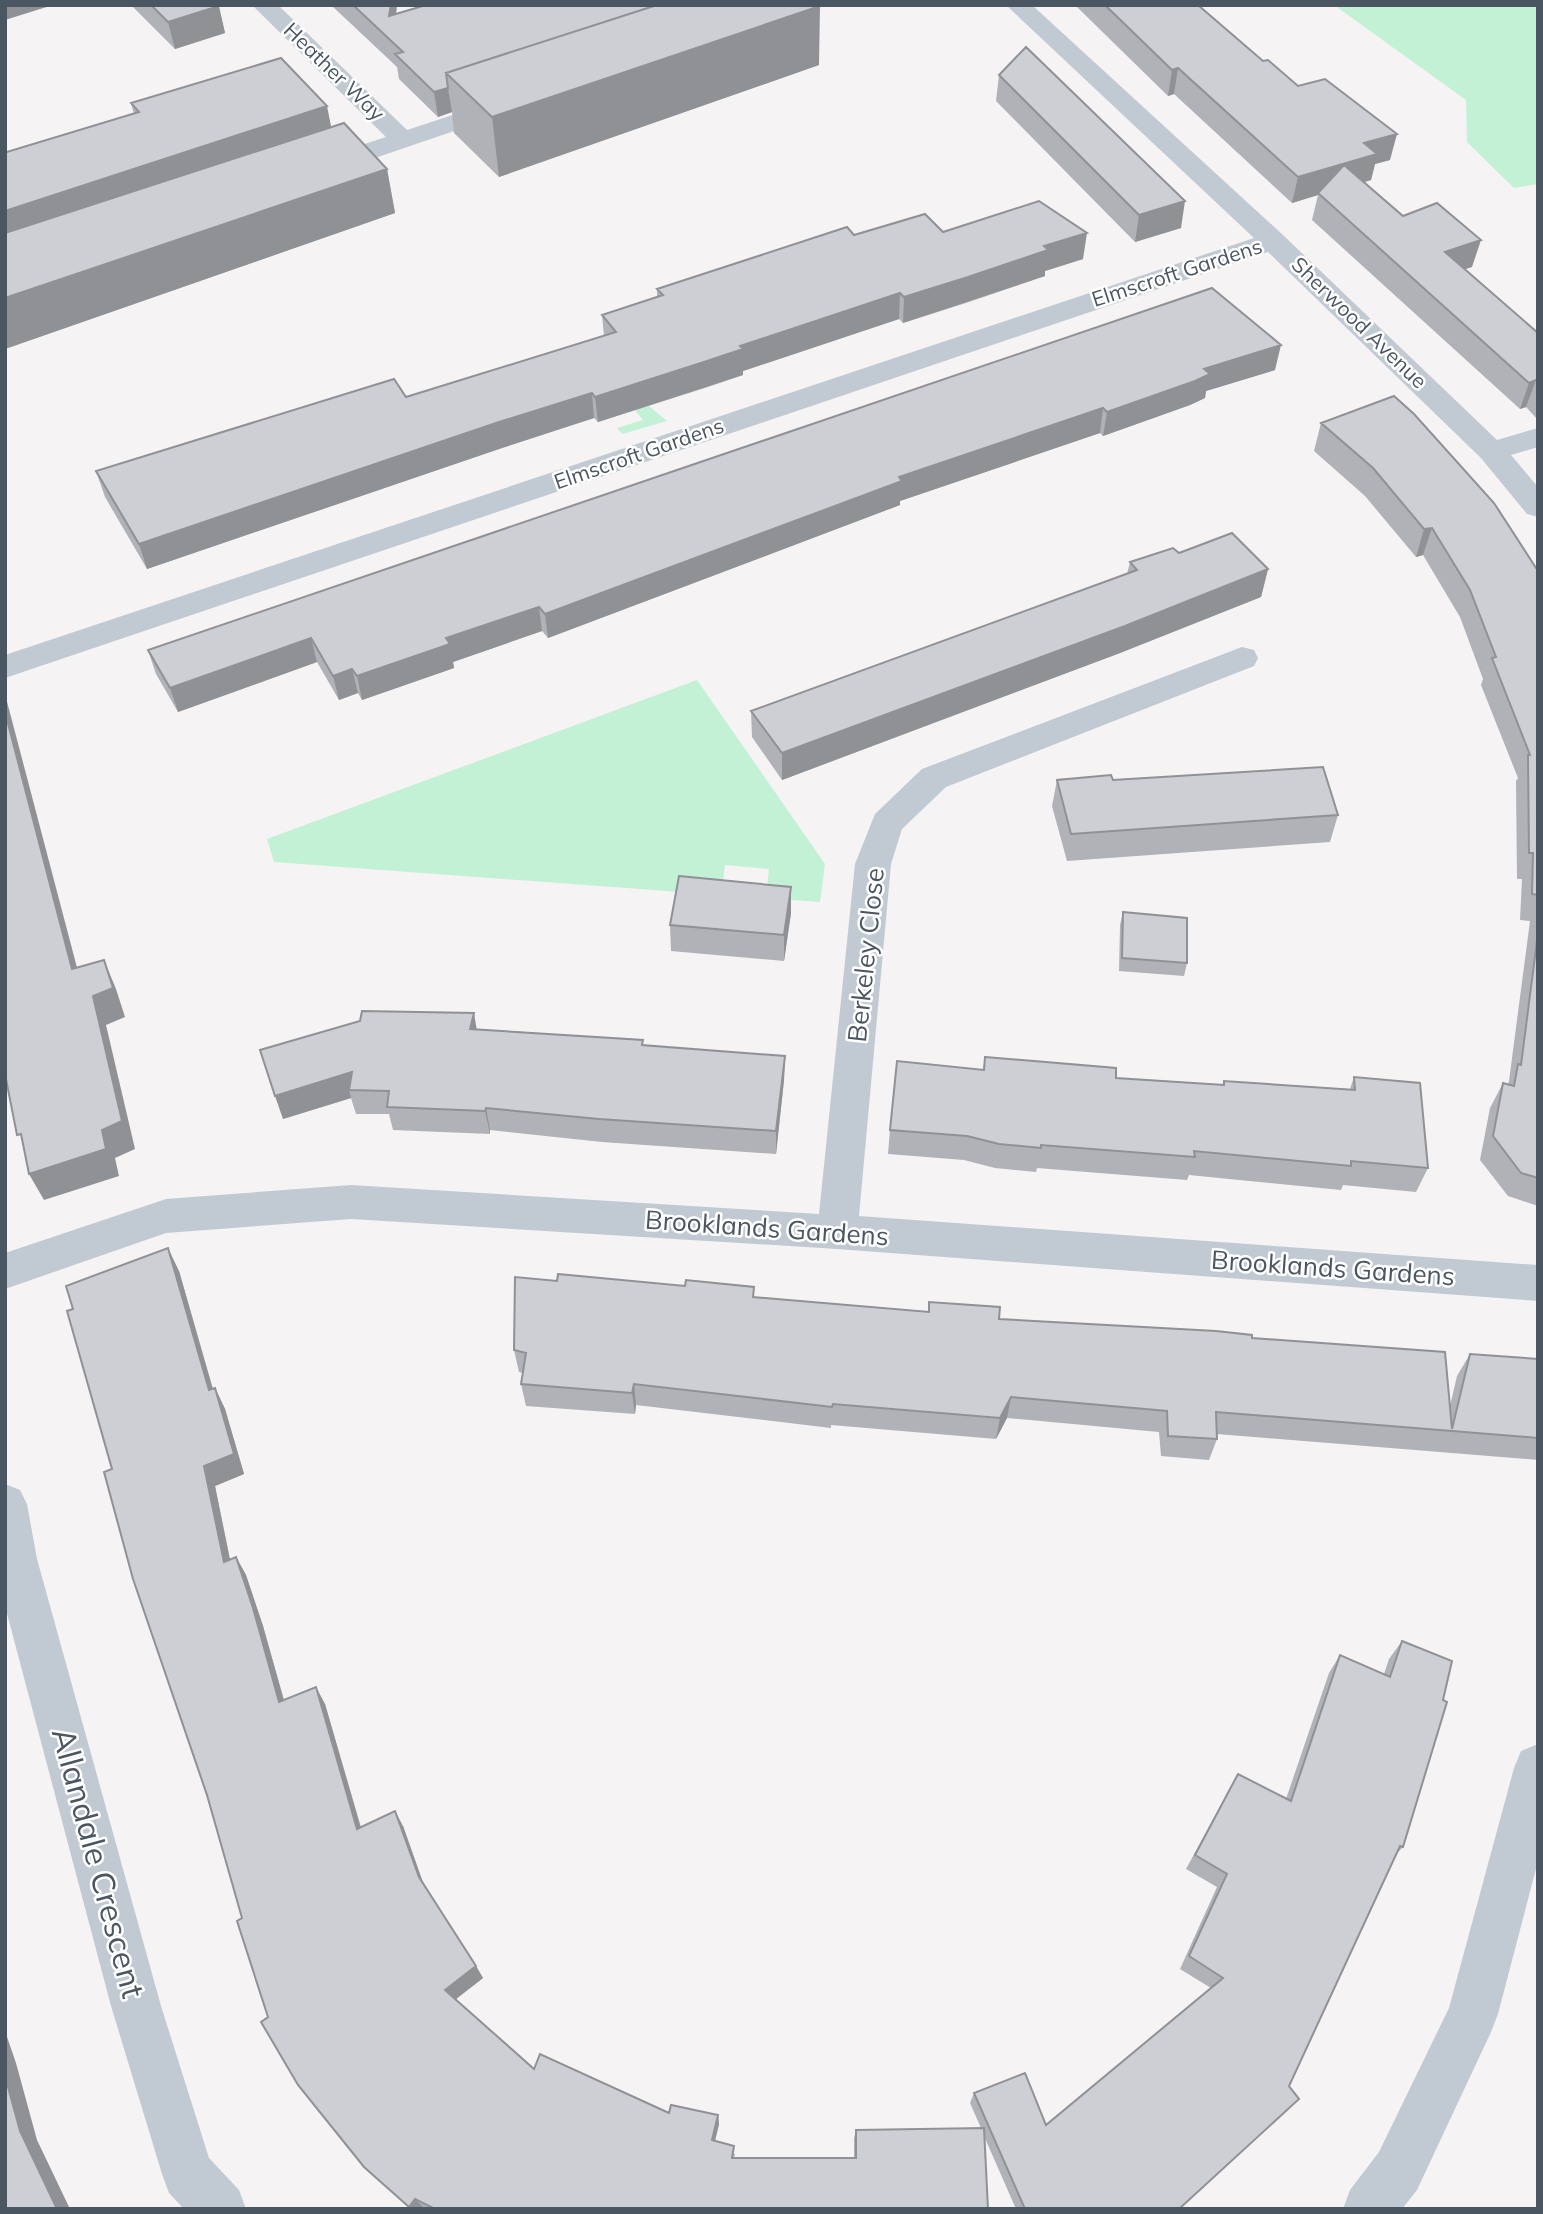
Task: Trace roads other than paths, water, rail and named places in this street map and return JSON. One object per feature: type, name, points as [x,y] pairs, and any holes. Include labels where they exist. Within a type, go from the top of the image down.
[{"type":"street","name":"Heather Way","points":[[264,5],[403,140]]},
{"type":"street","name":"Sherwood Avenue","points":[[1018,5],[1273,241],[1492,451],[1538,507]]},
{"type":"street","points":[[297,175],[520,101]]},
{"type":"street","name":"Elmscroft Gardens","points":[[5,667],[1273,241]]},
{"type":"street","points":[[1492,451],[1538,437]]},
{"type":"street","name":"Berkeley Close","points":[[837,1232],[873,864],[887,823],[934,778],[1242,658]]},
{"type":"street","name":"Brooklands Gardens","points":[[5,1271],[166,1216],[351,1202],[837,1232],[1538,1283]]},
{"type":"street","name":"Allandale Crescent","points":[[5,1504],[10,1561],[136,2006],[188,2174],[220,2209]]},
{"type":"street","points":[[1369,2209],[1398,2171],[1473,2014],[1538,1768]]}]
